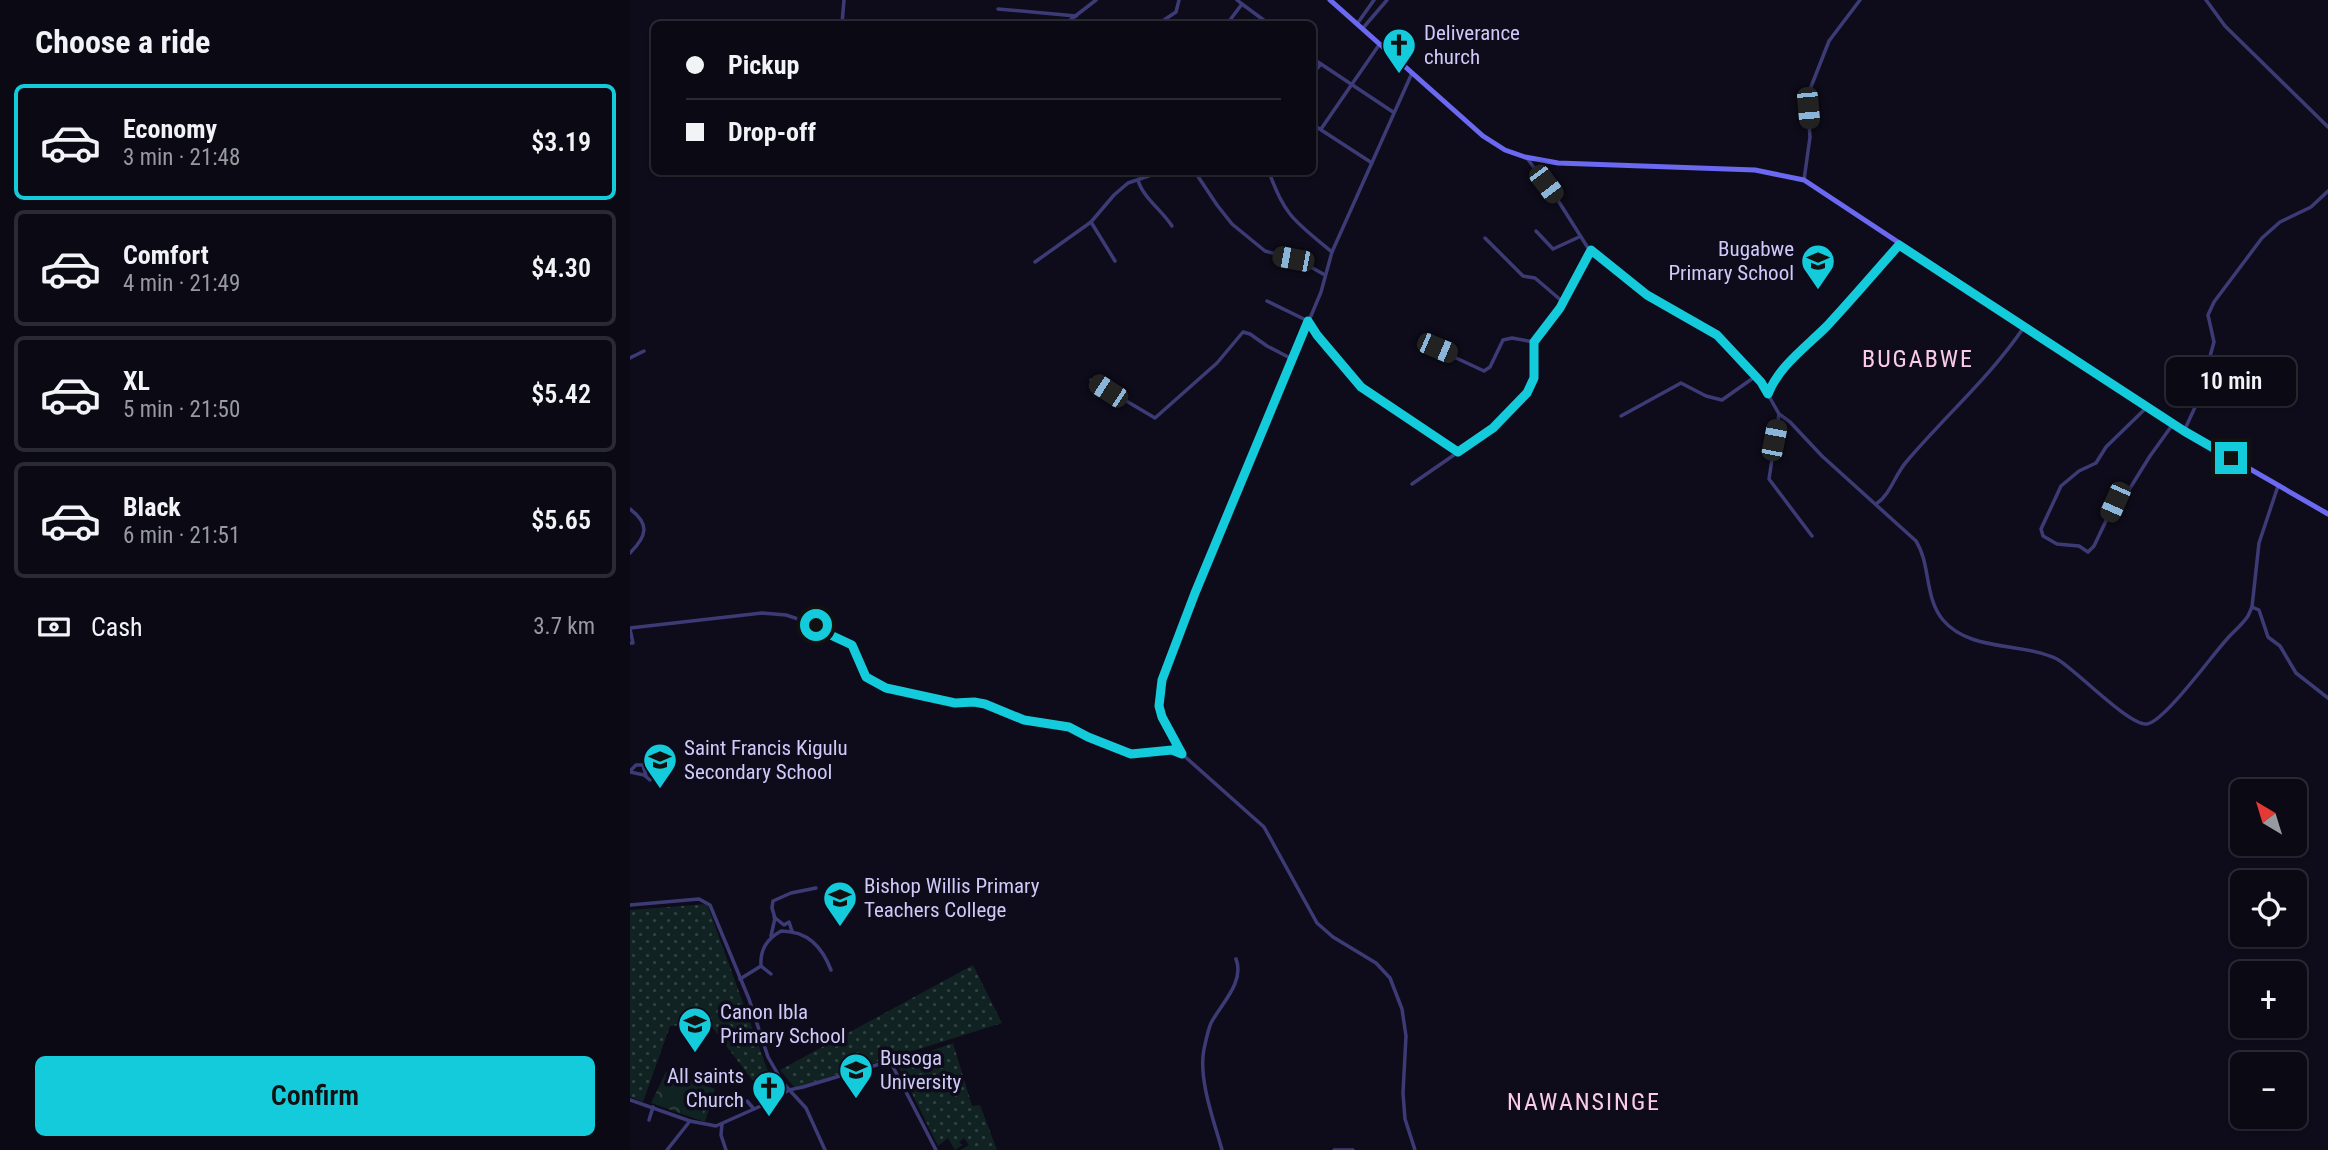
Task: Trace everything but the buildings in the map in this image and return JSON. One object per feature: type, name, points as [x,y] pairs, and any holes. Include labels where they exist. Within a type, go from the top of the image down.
[{"type":"street","points":[[842,21],[844,0]]},
{"type":"street","points":[[1069,21],[1096,0]]},
{"type":"street","points":[[1162,21],[1176,12],[1179,0]]},
{"type":"street","points":[[1237,0],[1265,21]]},
{"type":"street","points":[[1330,0],[1483,136],[1505,150],[1558,163],[1755,170],[1804,180],[2173,424],[2328,514]]},
{"type":"street","points":[[1360,26],[1374,0]]},
{"type":"street","points":[[1360,26],[1387,0]]},
{"type":"street","points":[[1804,180],[1811,137],[1807,97],[1829,41],[1860,0]]},
{"type":"street","points":[[2206,0],[2225,26],[2328,127]]},
{"type":"street","points":[[1229,21],[1242,4]]},
{"type":"street","points":[[998,9],[1076,16]]},
{"type":"street","points":[[1321,129],[1381,43]]},
{"type":"street","points":[[1316,61],[1393,113]]},
{"type":"street","points":[[1316,70],[1321,64]]},
{"type":"street","points":[[1182,754],[1159,706],[1162,680],[1195,593],[1321,292],[1332,252],[1412,73]]},
{"type":"street","points":[[1316,126],[1372,163]]},
{"type":"street","points":[[1525,157],[1559,202],[1579,237],[1591,250],[1647,295],[1717,335],[1756,376],[1779,414],[1916,541],[1922,551],[1932,601],[1949,627],[1981,641],[2056,659],[2140,723],[2152,723],[2190,686],[2227,639],[2243,625],[2252,607],[2259,543],[2278,486]]},
{"type":"street","points":[[1035,262],[1091,222],[1128,183],[1152,175]]},
{"type":"street","points":[[1197,175],[1232,224],[1265,251],[1300,261],[1325,275]]},
{"type":"street","points":[[1270,175],[1283,208],[1332,252]]},
{"type":"street","points":[[1138,180],[1144,193],[1172,226]]},
{"type":"street","points":[[2184,431],[2197,402],[2214,342],[2208,314],[2214,302],[2262,238],[2280,222],[2311,206],[2328,191]]},
{"type":"street","points":[[1091,222],[1115,261]]},
{"type":"street","points":[[1536,231],[1553,249],[1579,237]]},
{"type":"street","points":[[1485,238],[1523,276],[1535,278],[1563,302]]},
{"type":"street","points":[[1768,394],[1772,384],[1788,364],[1833,319],[1899,245]]},
{"type":"street","points":[[1412,484],[1493,428],[1527,393],[1534,378],[1534,342],[1563,302],[1591,250]]},
{"type":"street","points":[[1267,301],[1308,321],[1361,387],[1458,452]]},
{"type":"street","points":[[1876,505],[1894,483],[1904,463],[1973,392],[2009,350],[2024,327]]},
{"type":"street","points":[[1091,380],[1155,418],[1217,363],[1243,332],[1292,359]]},
{"type":"street","points":[[1424,343],[1485,371],[1490,367],[1503,340],[1511,338],[1534,342]]},
{"type":"street","points":[[630,358],[644,351]]},
{"type":"street","points":[[1621,416],[1681,383],[1706,396],[1722,400],[1756,376]]},
{"type":"street","points":[[2147,407],[2106,447],[2096,463],[2079,471],[2062,486],[2041,530],[2043,536],[2057,544],[2079,546],[2088,552],[2094,546],[2115,502],[2127,493],[2173,424]]},
{"type":"street","points":[[1779,414],[1769,479],[1812,536]]},
{"type":"street","points":[[630,509],[642,518],[644,525],[643,536],[630,553]]},
{"type":"street","points":[[2252,607],[2259,610],[2268,637],[2280,646],[2296,673],[2328,698]]},
{"type":"street","points":[[630,643],[633,643],[630,629],[762,613],[786,615],[816,625],[822,631],[852,645],[866,677],[886,688],[955,703],[985,704],[1024,720],[1069,727],[1131,754],[1172,750],[1182,754],[1264,827],[1317,923],[1333,937],[1376,963],[1390,978],[1402,1009],[1406,1036],[1405,1119],[1415,1150]]},
{"type":"street","points":[[636,765],[643,765],[648,778],[630,771],[636,765]]},
{"type":"street","points":[[771,938],[773,901],[816,887]]},
{"type":"street","points":[[630,905],[699,898],[710,905],[749,999],[768,1057],[778,1076],[806,1108],[825,1150]]},
{"type":"street","points":[[774,917],[784,925],[789,922],[792,931]]},
{"type":"street","points":[[761,966],[765,944],[781,930],[792,931],[814,941],[825,955],[831,970]]},
{"type":"street","points":[[1222,1150],[1203,1073],[1203,1052],[1210,1025],[1233,990],[1237,972],[1236,959]]},
{"type":"street","points":[[740,979],[761,966]]},
{"type":"street","points":[[761,966],[771,974]]},
{"type":"street","points":[[630,1100],[690,1121],[716,1126],[789,1090],[890,1061],[936,1150]]},
{"type":"street","points":[[747,1101],[754,1109]]},
{"type":"street","points":[[649,1120],[653,1107]]},
{"type":"street","points":[[667,1150],[690,1121]]},
{"type":"street","points":[[722,1124],[721,1135],[726,1150]]},
{"type":"street","points":[[1334,1150],[1353,1150]]},
{"type":"green space","points":[[707,904],[770,1077],[756,1085],[709,1023],[670,1026],[643,1102],[630,1097],[630,910]]},
{"type":"green space","points":[[973,965],[1002,1023],[795,1088],[780,1070]]},
{"type":"green space","points":[[953,1043],[972,1106],[980,1105],[997,1150],[960,1150],[969,1145],[964,1138],[959,1142],[962,1145],[955,1150],[948,1138],[938,1146],[897,1063]]},
{"type":"green space","points":[[666,1072],[715,1089],[705,1122],[651,1103]]},
{"type":"place","name":"Deliverance church","points":[[1399,75]]},
{"type":"place","name":"Bugabwe Primary School","points":[[1818,291]]},
{"type":"place","name":"Saint Francis Kigulu Secondary School","points":[[660,790]]},
{"type":"place","name":"Bishop Willis Primary Teachers College","points":[[840,928]]},
{"type":"place","name":"Canon Ibla Primary School","points":[[695,1054]]},
{"type":"place","name":"Busoga University","points":[[856,1100]]},
{"type":"place","name":"All saints Church","points":[[769,1118]]},
{"type":"district","name":"BUGABWE","points":[[1918,359]]},
{"type":"district","name":"NAWANSINGE","points":[[1584,1102]]},
{"type":"route","points":[[816,625],[822,631],[852,645],[866,677],[886,688],[955,703],[974,702],[998,707],[1024,720],[1069,727],[1131,754],[1158,750],[1172,750],[1182,754],[1173,741],[1159,706],[1162,680],[1195,593],[1308,321],[1361,387],[1449,443],[1458,452],[1493,428],[1531,387],[1534,378],[1534,342],[1560,308],[1591,250],[1647,295],[1691,318],[1726,342],[1768,394],[1772,384],[1788,364],[1833,319],[1899,245],[2184,431],[2231,458]]}]
